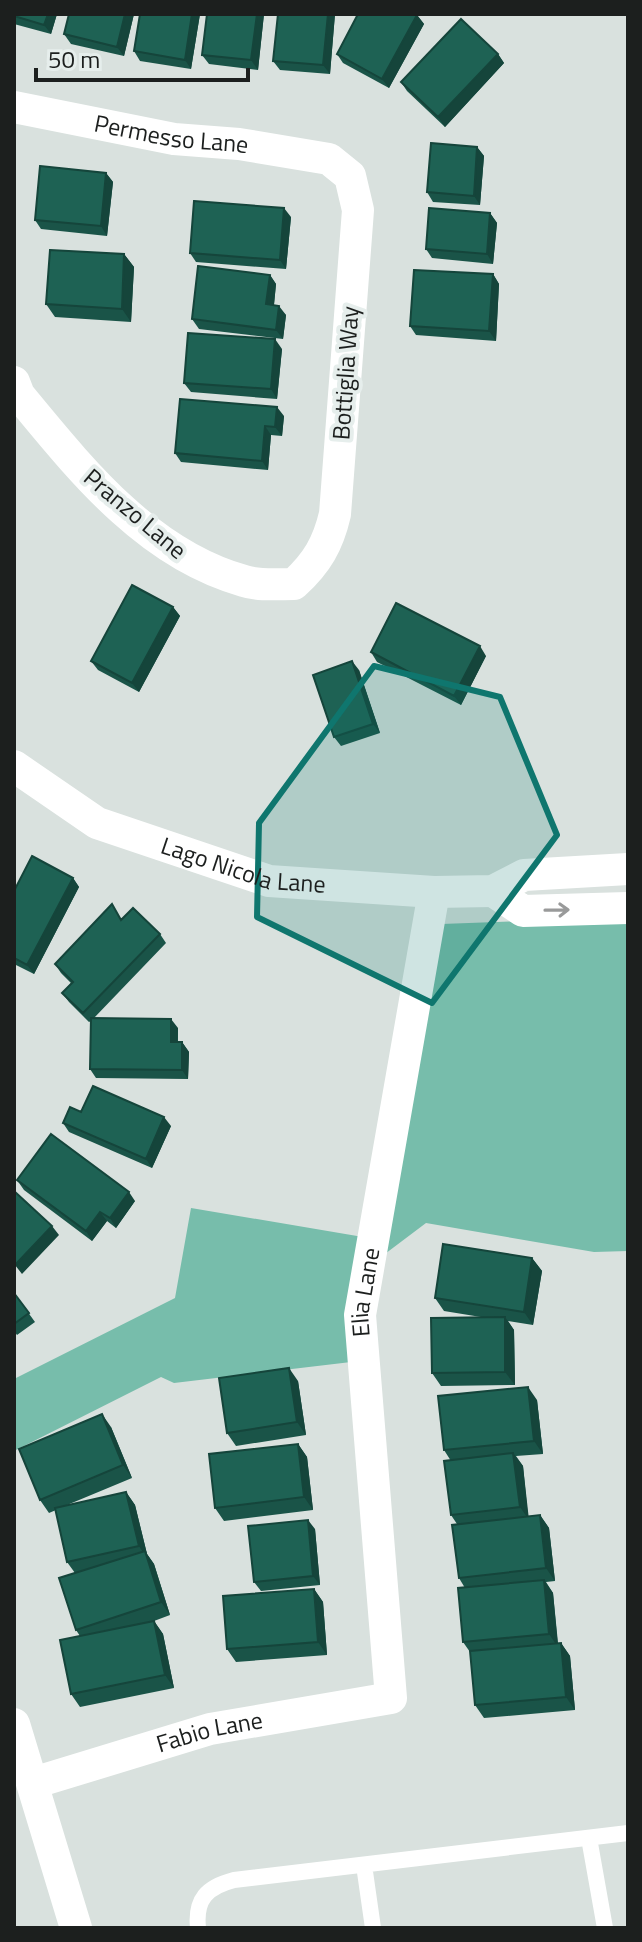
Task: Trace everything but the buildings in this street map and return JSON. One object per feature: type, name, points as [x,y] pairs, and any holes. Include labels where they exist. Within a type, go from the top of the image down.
[{"type":"street","name":"Permesso Lane","points":[[14,107],[174,139],[239,144],[329,159]]},
{"type":"street","name":"Bottiglia Way","points":[[294,584],[314,566],[328,542],[335,514],[358,210],[350,176],[329,159]]},
{"type":"street","name":"Pranzo Lane","points":[[14,382],[19,395],[96,488],[193,563],[248,583],[294,584]]},
{"type":"street","name":"Lago Nicola Lane","points":[[14,766],[97,823],[269,881],[434,892],[493,891],[524,875],[628,869]]},
{"type":"street","points":[[493,891],[523,911],[628,908]]},
{"type":"street","name":"Elia Lane","points":[[391,1698],[360,1315],[434,892]]},
{"type":"street","name":"Fabio Lane","points":[[33,1783],[210,1729],[391,1698]]},
{"type":"street","points":[[14,1724],[76,1928]]},
{"type":"lane","points":[[198,1928],[196,1910],[203,1896],[215,1885],[628,1833]]},
{"type":"lane","points":[[589,1838],[605,1928]]},
{"type":"lane","points":[[364,1865],[373,1928]]},
{"type":"highlighted area","points":[[374,666],[500,697],[557,835],[432,1003],[257,917],[259,823]]},
{"type":"green space","points":[[628,917],[628,1251],[594,1252],[426,1223],[357,1275],[351,1362],[174,1383],[161,1377],[14,1451],[14,1379],[175,1298],[191,1208],[363,1237],[414,925]]}]
